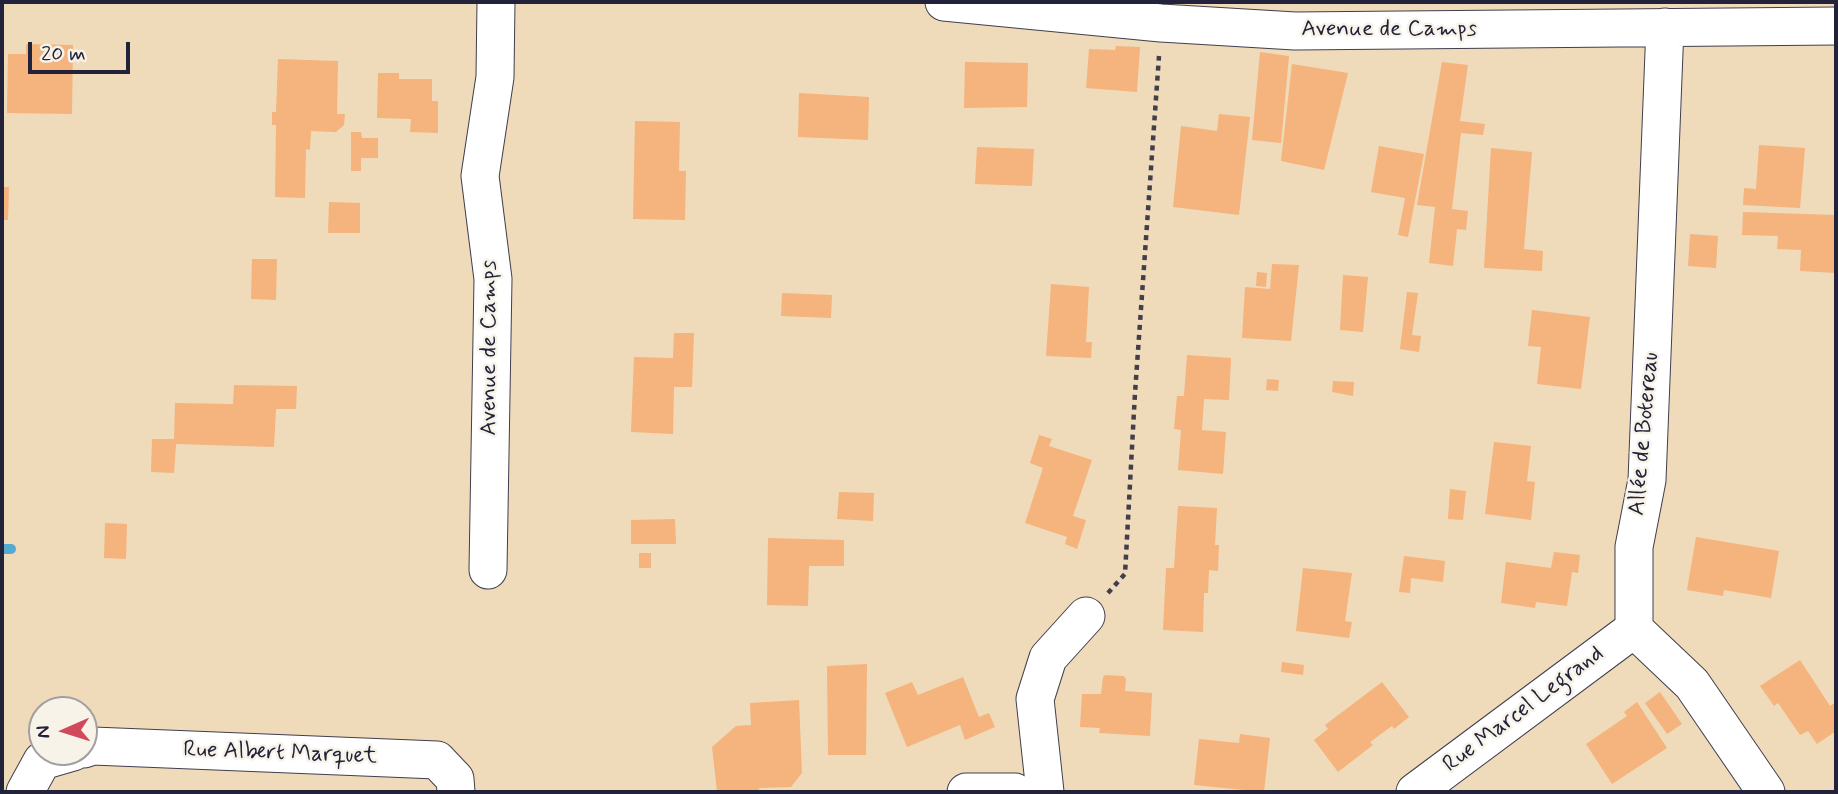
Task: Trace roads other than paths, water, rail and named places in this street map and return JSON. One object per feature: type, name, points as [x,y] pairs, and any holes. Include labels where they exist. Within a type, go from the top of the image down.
[{"type":"street","name":"Avenue de Camps","points":[[488,570],[493,279],[480,176],[495,77],[496,2]]},
{"type":"street","name":"Avenue de Camps","points":[[944,2],[1150,15],[1295,31],[1836,26]]},
{"type":"street","name":"Allée de Botereau","points":[[1634,629],[1634,547],[1647,480],[1665,27]]},
{"type":"street","points":[[1045,792],[1035,699],[1048,658],[1086,616]]},
{"type":"street","name":"Rue Marcel Legrand","points":[[1415,792],[1634,629]]},
{"type":"street","points":[[1634,629],[1692,684],[1766,792]]},
{"type":"street","name":"Rue Albert Marquet","points":[[98,746],[437,760],[455,779],[456,792]]},
{"type":"street","points":[[25,792],[39,766]]},
{"type":"street","points":[[967,792],[1014,792]]},
{"type":"waterway","points":[[2,549],[11,549]]}]
